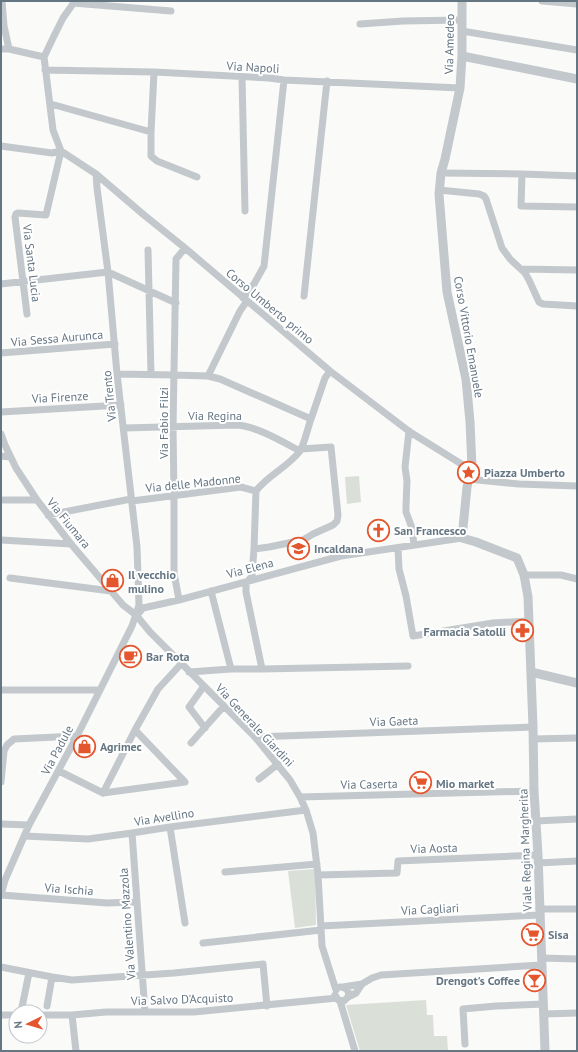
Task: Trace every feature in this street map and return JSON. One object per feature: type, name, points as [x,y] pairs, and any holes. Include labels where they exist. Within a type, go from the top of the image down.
[{"type":"street","points":[[2,1],[4,26],[9,49]]},
{"type":"street","name":"Via Amedeo","points":[[460,88],[462,56],[462,1]]},
{"type":"street","points":[[542,1],[577,4]]},
{"type":"street","points":[[1,146],[52,153],[61,151],[53,130],[44,57],[63,18],[74,2],[171,11]]},
{"type":"street","points":[[360,24],[462,20]]},
{"type":"street","points":[[462,31],[577,50]]},
{"type":"street","points":[[1,49],[9,49],[44,57]]},
{"type":"street","points":[[462,56],[577,79]]},
{"type":"street","name":"Via Napoli","points":[[45,70],[154,72],[284,80],[460,88]]},
{"type":"street","points":[[154,72],[151,156],[156,161],[197,177]]},
{"type":"street","points":[[242,77],[245,211]]},
{"type":"street","points":[[208,376],[245,299],[264,266],[284,80]]},
{"type":"street","points":[[304,296],[327,81]]},
{"type":"street","name":"Corso Vittorio Emanuele","points":[[460,88],[446,159],[441,174],[439,190],[447,292],[466,379],[472,452],[472,466],[465,497],[462,538]]},
{"type":"street","points":[[51,104],[151,132]]},
{"type":"street","name":"Corso Umberto primo","points":[[61,151],[96,174],[330,371],[409,431],[463,464],[469,476]]},
{"type":"street","name":"Via Santa Lucia","points":[[27,314],[15,217],[18,213],[46,215],[61,151]]},
{"type":"street","name":"Via Trento","points":[[96,174],[138,554],[139,605],[136,615]]},
{"type":"street","points":[[441,174],[577,176]]},
{"type":"street","points":[[522,174],[521,206],[577,207]]},
{"type":"street","points":[[439,190],[479,194],[484,196],[502,248],[510,259],[525,272],[539,302],[541,304],[577,306]]},
{"type":"street","name":"Via Fabio Filzi","points":[[178,600],[174,573],[173,427],[176,259],[185,248]]},
{"type":"street","points":[[148,250],[151,374]]},
{"type":"street","points":[[521,269],[577,270]]},
{"type":"street","points":[[1,284],[108,272],[176,303]]},
{"type":"street","name":"Via Sessa Aurunca","points":[[1,354],[115,344]]},
{"type":"street","points":[[262,669],[246,592],[246,585],[252,575],[256,491],[301,450],[326,378],[330,371]]},
{"type":"street","points":[[117,374],[208,376],[220,379],[311,419]]},
{"type":"street","name":"Via Firenze","points":[[1,412],[121,405]]},
{"type":"street","name":"Via Regina","points":[[124,428],[236,424],[244,425],[301,450]]},
{"type":"street","points":[[409,431],[405,467],[407,481],[406,512],[412,528],[414,545]]},
{"type":"street","name":"Via Fiumara","points":[[1,434],[16,468],[48,515],[123,605],[136,615]]},
{"type":"street","points":[[254,549],[303,540],[333,525],[337,521],[338,515],[331,447],[301,450]]},
{"type":"street","points":[[1,456],[10,457]]},
{"type":"street","points":[[469,476],[519,484],[577,486]]},
{"type":"street","name":"Via delle Madonne","points":[[48,515],[131,500],[241,487],[256,491]]},
{"type":"street","points":[[1,500],[37,500]]},
{"type":"street","name":"Via Elena","points":[[136,615],[143,608],[341,556],[462,538],[517,558],[524,574],[528,597],[531,672]]},
{"type":"street","points":[[1,540],[71,544]]},
{"type":"street","points":[[398,548],[399,569],[406,596],[413,636],[493,623],[529,620]]},
{"type":"street","points":[[524,574],[561,575],[577,579]]},
{"type":"street","points":[[10,578],[111,591]]},
{"type":"street","points":[[211,591],[231,669]]},
{"type":"street","name":"Via Generale Giardini","points":[[136,615],[181,664],[255,737],[278,764],[300,797],[306,810],[313,833],[318,876],[322,946],[340,995],[344,1017],[355,1051]]},
{"type":"street","name":"Via Padule","points":[[1,895],[5,880],[29,825],[77,736],[132,626],[136,615]]},
{"type":"street","points":[[104,793],[135,730],[158,689],[181,664]]},
{"type":"street","points":[[190,672],[231,669],[408,666]]},
{"type":"street","points":[[531,672],[577,683]]},
{"type":"street","name":"Viale Regina Margherita","points":[[531,672],[534,791],[545,1051]]},
{"type":"street","points":[[204,686],[189,707],[205,728]]},
{"type":"street","points":[[1,690],[100,690]]},
{"type":"street","points":[[190,743],[224,706]]},
{"type":"street","name":"Via Gaeta","points":[[255,737],[533,727]]},
{"type":"street","points":[[59,771],[104,793],[185,782],[135,730]]},
{"type":"street","points":[[1,782],[4,751],[7,745],[14,739],[77,736]]},
{"type":"street","points":[[533,739],[577,738]]},
{"type":"street","points":[[259,779],[278,764]]},
{"type":"street","name":"Via Caserta","points":[[300,797],[534,791]]},
{"type":"street","name":"Via Avellino","points":[[24,836],[88,839],[306,810]]},
{"type":"street","points":[[536,821],[577,819]]},
{"type":"street","points":[[1,824],[29,825]]},
{"type":"street","points":[[170,827],[185,923]]},
{"type":"street","name":"Via Valentino Mazzola","points":[[132,834],[145,1012]]},
{"type":"street","points":[[538,859],[577,861]]},
{"type":"street","name":"Via Aosta","points":[[318,876],[397,873],[398,860],[538,859]]},
{"type":"street","points":[[224,872],[317,864]]},
{"type":"street","name":"Via Ischia","points":[[1,895],[107,903],[136,902]]},
{"type":"street","name":"Via Cagliari","points":[[203,942],[321,928],[577,909]]},
{"type":"street","points":[[340,995],[372,978],[381,975],[577,959]]},
{"type":"street","points":[[1,967],[72,980],[263,964],[267,1006]]},
{"type":"street","points":[[22,1004],[29,973]]},
{"type":"street","points":[[47,1004],[52,977]]},
{"type":"street","points":[[340,995],[356,994],[362,984]]},
{"type":"street","name":"Via Salvo D'Acquisto","points":[[48,1015],[72,1015],[106,1012],[194,1012],[325,1000],[340,995]]},
{"type":"street","points":[[465,1044],[463,1009],[543,1004]]},
{"type":"street","points":[[543,1014],[577,1014]]},
{"type":"street","points":[[72,1015],[76,1051]]},
{"type":"shaded area","points":[[359,476],[361,502],[347,504],[345,477]]},
{"type":"shaded area","points":[[315,869],[316,925],[295,928],[288,871]]},
{"type":"shaded area","points":[[426,1000],[427,1015],[433,1015],[434,1036],[447,1036],[448,1051],[360,1051],[346,1005]]},
{"type":"place","name":"Piazza Umberto","points":[[469,472]]},
{"type":"place","name":"San Francesco","points":[[379,530]]},
{"type":"place","name":"Incaldana","points":[[298,548]]},
{"type":"place","name":"Il vecchio mulino","points":[[112,581]]},
{"type":"place","name":"Farmacia Satolli","points":[[522,631]]},
{"type":"place","name":"Bar Rota","points":[[130,656]]},
{"type":"place","name":"Agrimec","points":[[85,746]]},
{"type":"place","name":"Mio market","points":[[420,783]]},
{"type":"place","name":"Sisa","points":[[532,934]]},
{"type":"place","name":"Drengot's Coffee","points":[[535,980]]}]
